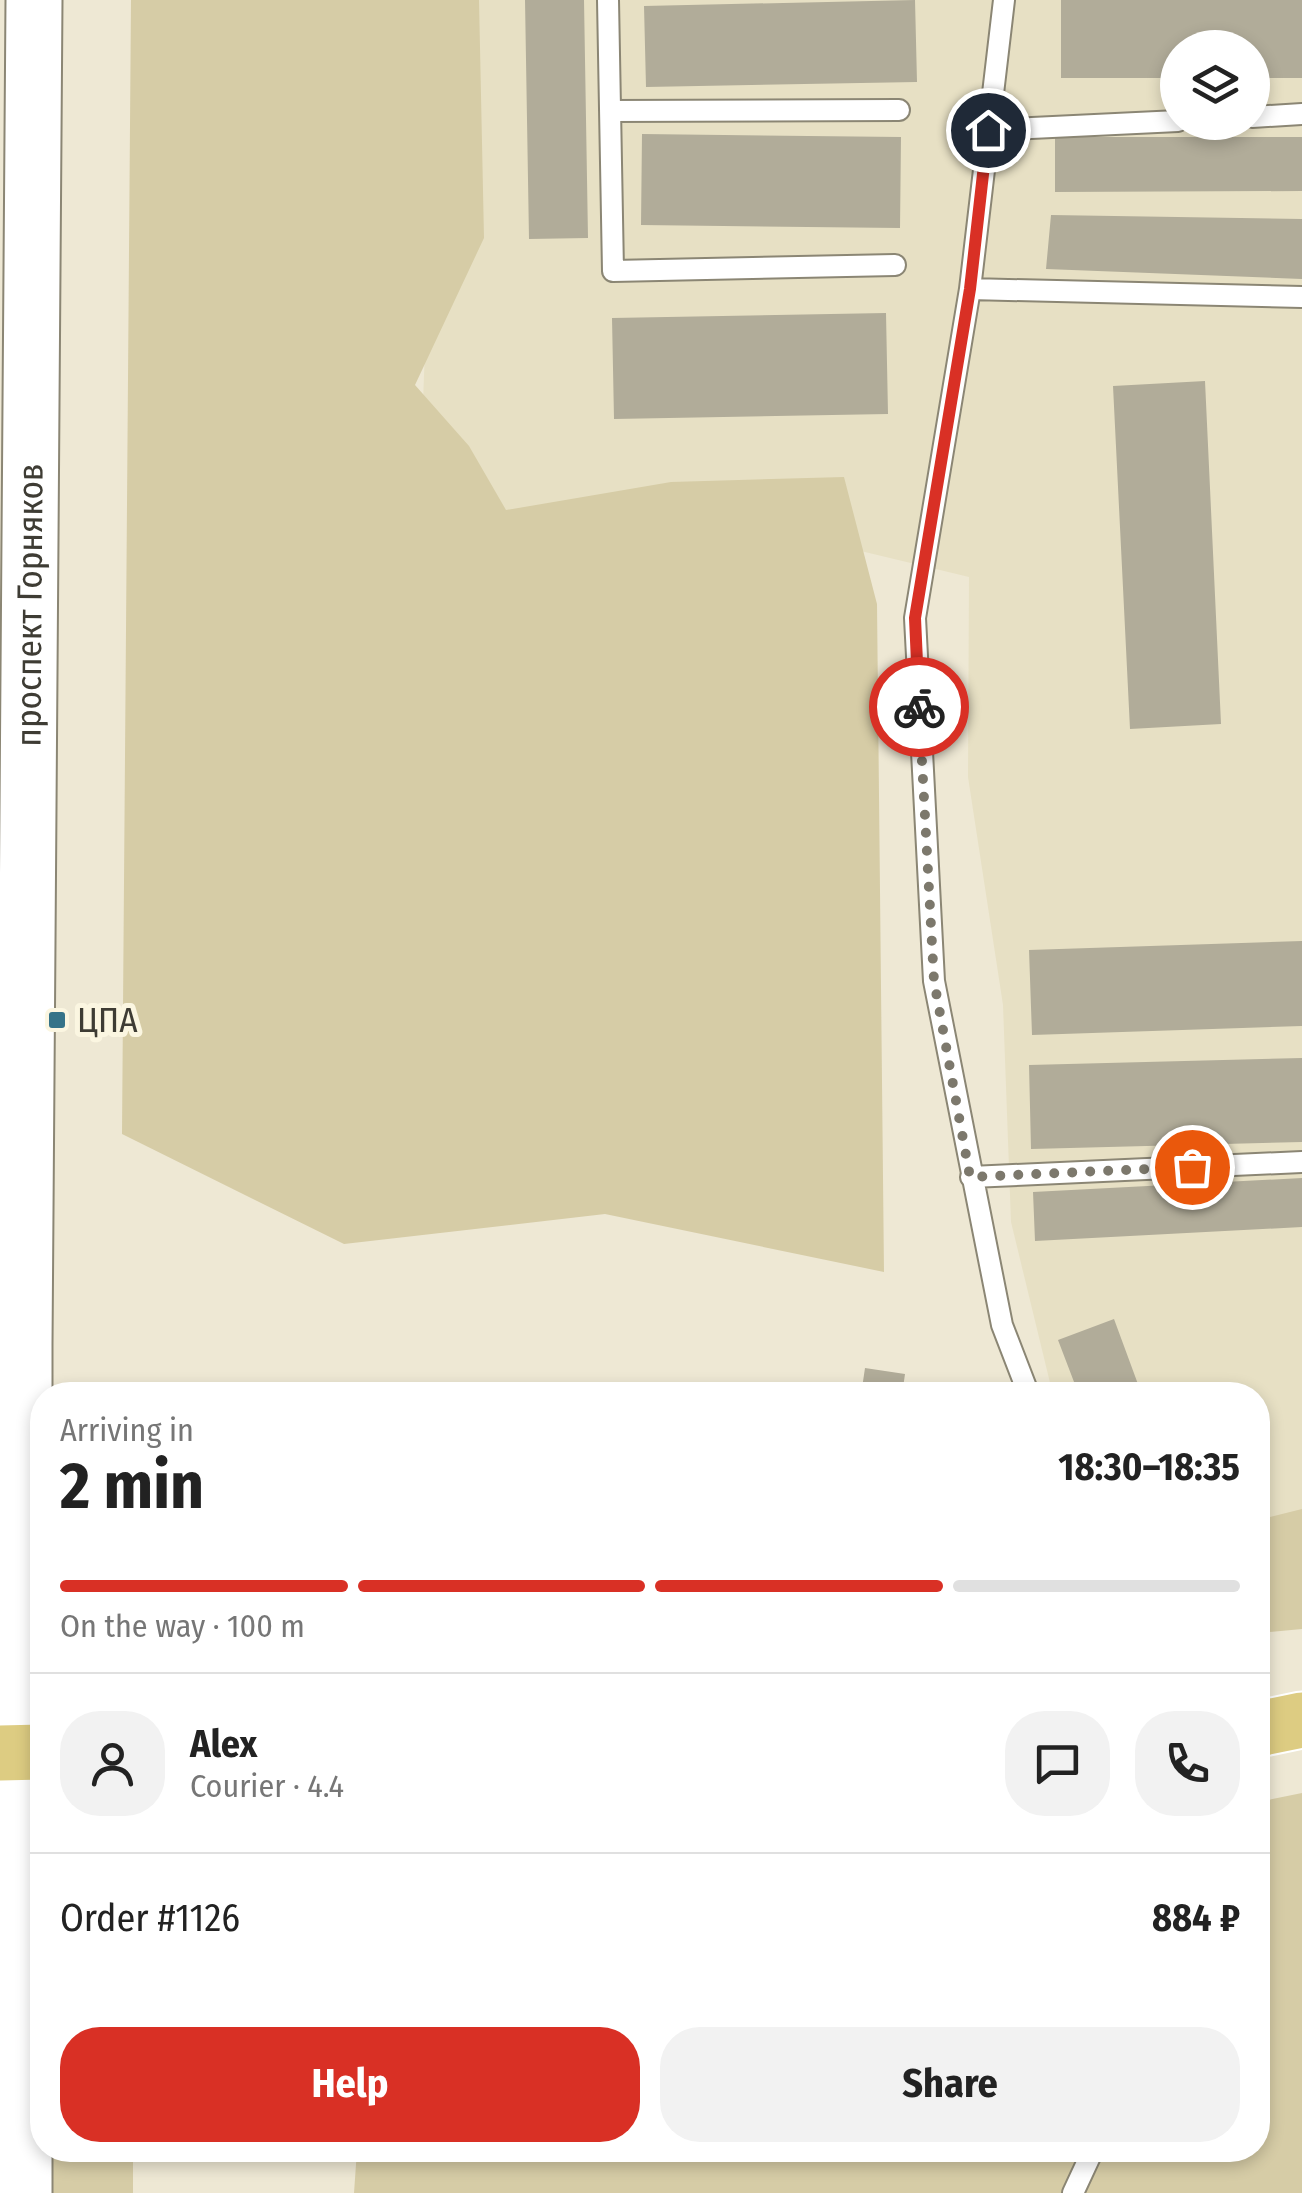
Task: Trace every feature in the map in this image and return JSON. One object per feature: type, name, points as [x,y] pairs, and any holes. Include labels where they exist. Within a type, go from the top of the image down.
[{"type":"main road","name":"проспект Горняков","points":[[24,2193],[24,1346],[34,0]]},
{"type":"main road","points":[[1270,1727],[1302,1720]]},
{"type":"lane","points":[[608,0],[612,271],[896,264]]},
{"type":"lane","points":[[1004,0],[970,289],[915,618],[934,981],[1002,1325],[1025,1382]]},
{"type":"lane","points":[[610,111],[898,110]]},
{"type":"lane","points":[[1270,116],[1302,114]]},
{"type":"lane","points":[[988,130],[1160,121]]},
{"type":"lane","points":[[970,289],[1302,298]]},
{"type":"lane","points":[[970,1177],[1302,1162]]},
{"type":"lane","points":[[1073,2193],[1088,2162]]},
{"type":"shaded area","points":[[131,0],[479,0],[484,238],[415,385],[469,446],[506,510],[671,482],[844,477],[877,604],[884,1272],[605,1214],[344,1244],[122,1134]]},
{"type":"shaded area","points":[[438,0],[1302,0],[1302,1532],[1270,1543],[1270,1382],[1050,1382],[1011,1222],[1003,1005],[968,777],[969,577],[695,511],[537,553],[420,483]]},
{"type":"shaded area","points":[[1302,1509],[1302,1629],[1270,1632],[1270,1517]]},
{"type":"shaded area","points":[[1302,1793],[1302,2193],[354,2193],[356,2162],[1270,2162],[1270,1800]]},
{"type":"shaded area","points":[[41,2162],[133,2162],[133,2193],[40,2193]]},
{"type":"building","points":[[525,0],[584,0],[588,238],[529,239]]},
{"type":"building","points":[[915,0],[917,82],[646,87],[644,6]]},
{"type":"building","points":[[1061,0],[1302,0],[1302,78],[1270,78],[1270,30],[1160,30],[1160,78],[1061,78]]},
{"type":"building","points":[[642,134],[901,137],[900,228],[641,225]]},
{"type":"building","points":[[1055,137],[1302,137],[1302,191],[1055,192]]},
{"type":"building","points":[[1051,215],[1302,219],[1302,279],[1046,269]]},
{"type":"building","points":[[886,313],[888,414],[614,419],[612,318]]},
{"type":"building","points":[[1205,381],[1221,724],[1130,729],[1113,386]]},
{"type":"building","points":[[1302,941],[1302,1026],[1032,1035],[1029,950]]},
{"type":"building","points":[[1302,1058],[1302,1142],[1031,1149],[1029,1065]]},
{"type":"building","points":[[1302,1178],[1302,1227],[1035,1241],[1033,1192]]},
{"type":"building","points":[[1114,1319],[1137,1382],[1074,1382],[1058,1340]]},
{"type":"building","points":[[865,1368],[905,1374],[904,1382],[863,1382]]},
{"type":"way so far","points":[[919,707],[934,981],[970,1177],[1192,1167]]},
{"type":"place","name":"ЦПА","points":[[57,1020]]},
{"type":"route","points":[[919,707],[915,618],[970,289],[988,130]]}]
